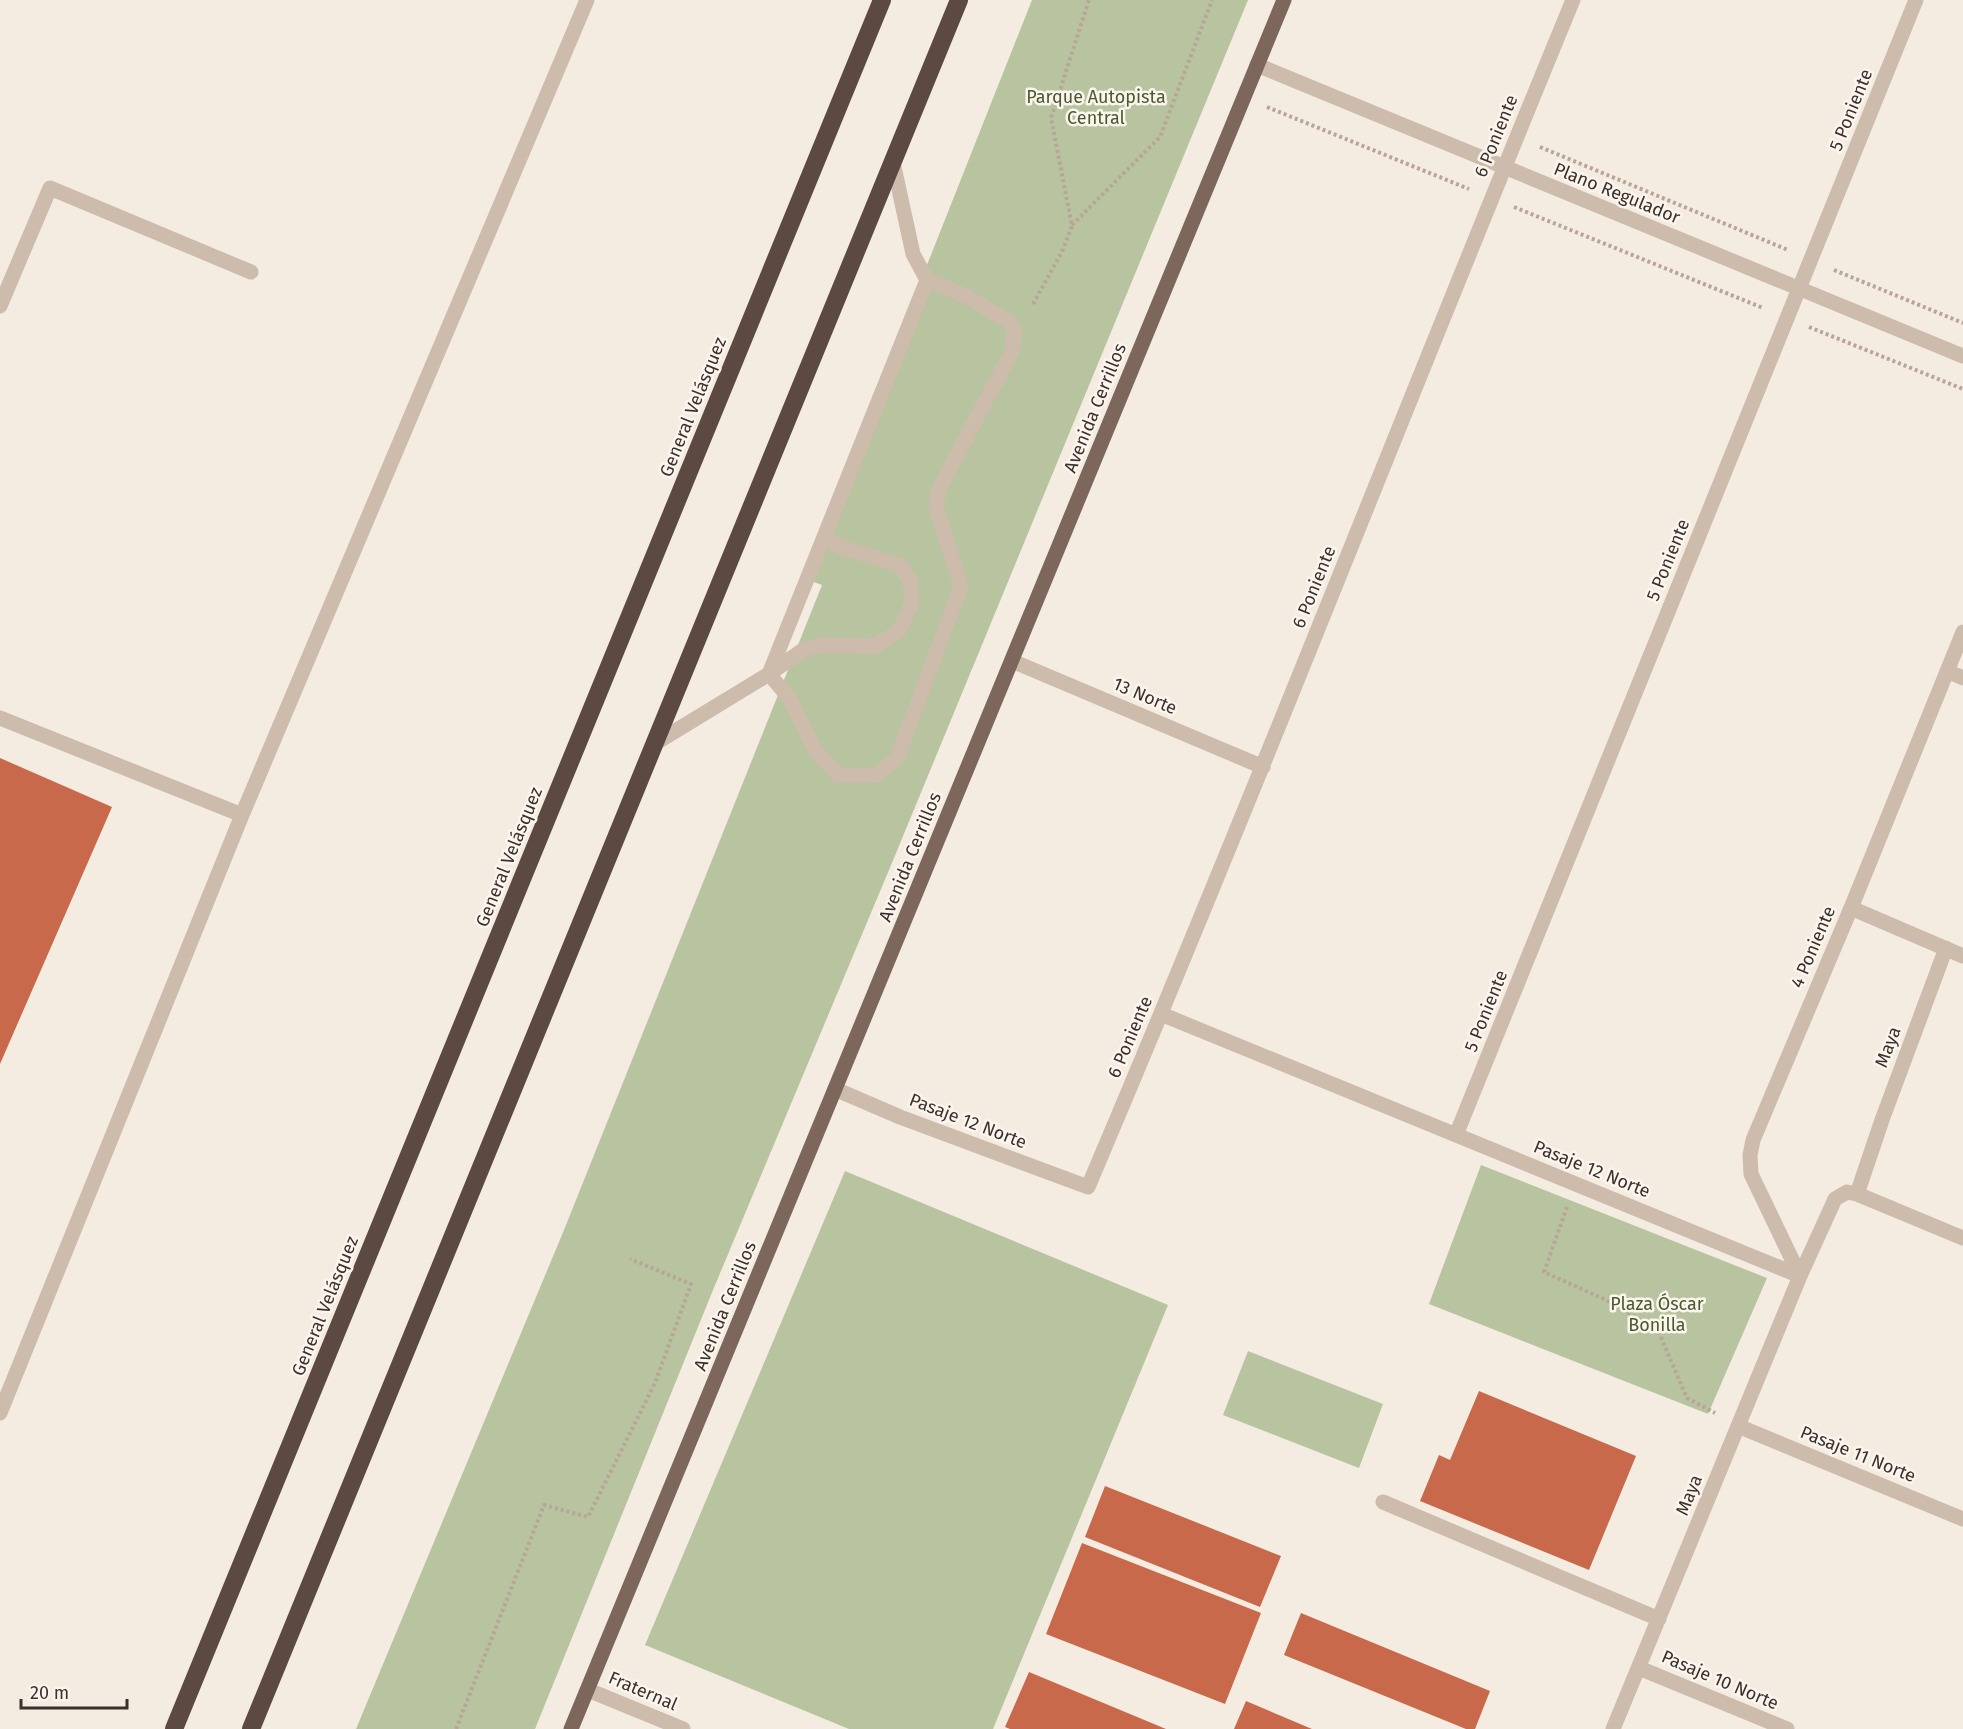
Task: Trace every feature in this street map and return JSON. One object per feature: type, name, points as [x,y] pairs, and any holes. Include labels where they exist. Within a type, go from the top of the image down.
[{"type":"highway","name":"General Velásquez","points":[[174,1729],[882,0]]},
{"type":"highway","points":[[252,1729],[958,0]]},
{"type":"main road","name":"Avenida Cerrillos","points":[[572,1729],[1284,0]]},
{"type":"street","points":[[0,1413],[242,814],[588,0]]},
{"type":"street","name":"6 Poniente","points":[[1088,1187],[1263,767],[1573,0]]},
{"type":"street","name":"5 Poniente","points":[[1456,1135],[1916,0]]},
{"type":"street","name":"Plano Regulador","points":[[1257,64],[1963,356]]},
{"type":"street","points":[[770,674],[790,699],[816,751],[838,775],[877,776],[897,758],[961,586],[936,507],[939,489],[1012,351],[1015,333],[1010,322],[962,294],[927,280],[913,254],[892,162]]},
{"type":"street","points":[[0,306],[50,188],[251,272]]},
{"type":"street","points":[[770,674],[927,280]]},
{"type":"street","points":[[654,744],[770,674],[803,650],[822,645],[875,646],[898,631],[912,602],[910,581],[901,566],[838,546],[825,537]]},
{"type":"street","name":"4 Poniente","points":[[1800,1276],[1751,1174],[1750,1155],[1753,1140],[1851,908],[1963,632]]},
{"type":"street","name":"13 Norte","points":[[1012,660],[1263,767]]},
{"type":"street","points":[[1947,671],[1963,678]]},
{"type":"street","points":[[0,718],[242,814]]},
{"type":"street","points":[[1851,908],[1963,956]]},
{"type":"street","name":"Maya","points":[[1857,1194],[1946,948]]},
{"type":"street","name":"Pasaje 12 Norte","points":[[1161,1014],[1800,1276]]},
{"type":"street","name":"Pasaje 12 Norte","points":[[836,1089],[900,1117],[1088,1187]]},
{"type":"street","points":[[1800,1276],[1835,1199],[1847,1192],[1857,1194],[1963,1238]]},
{"type":"street","name":"Maya","points":[[1613,1729],[1800,1276]]},
{"type":"street","name":"Pasaje 11 Norte","points":[[1738,1426],[1963,1519]]},
{"type":"street","points":[[1383,1502],[1659,1619]]},
{"type":"street","name":"Pasaje 10 Norte","points":[[1639,1668],[1786,1729]]},
{"type":"street","name":"Fraternal","points":[[588,1689],[682,1729]]},
{"type":"path","points":[[1072,226],[1051,118],[1089,0]]},
{"type":"path","points":[[1033,304],[1062,252],[1072,226],[1160,137],[1212,0]]},
{"type":"path","points":[[1244,98],[1963,389]]},
{"type":"path","points":[[1516,137],[1963,323]]},
{"type":"path","points":[[1575,1184],[1544,1272],[1617,1305],[1659,1334],[1687,1398],[1738,1426]]},
{"type":"path","points":[[456,1729],[544,1505],[588,1517],[655,1383],[691,1284],[630,1259]]},
{"type":"green space","name":"Parque Autopista Central","points":[[1032,0],[1248,0],[713,1290],[535,1729],[356,1729],[564,1230],[822,585],[803,578]]},
{"type":"green space","name":"Plaza Óscar Bonilla","points":[[1481,1165],[1767,1278],[1708,1414],[1429,1304]]},
{"type":"green space","points":[[845,1171],[1168,1305],[993,1729],[849,1729],[645,1645]]},
{"type":"green space","points":[[1248,1351],[1383,1404],[1359,1468],[1223,1415]]},
{"type":"building","points":[[0,758],[112,807],[0,1064]]},
{"type":"building","points":[[1479,1391],[1636,1456],[1589,1570],[1420,1501],[1439,1455],[1450,1460]]},
{"type":"building","points":[[1105,1486],[1281,1556],[1260,1607],[1085,1537]]},
{"type":"building","points":[[1082,1543],[1261,1613],[1225,1704],[1046,1634]]},
{"type":"building","points":[[1301,1613],[1490,1691],[1475,1729],[1466,1729],[1284,1655]]},
{"type":"building","points":[[1029,1672],[1166,1729],[1010,1729],[1005,1727]]},
{"type":"building","points":[[1246,1701],[1312,1729],[1234,1729]]}]
